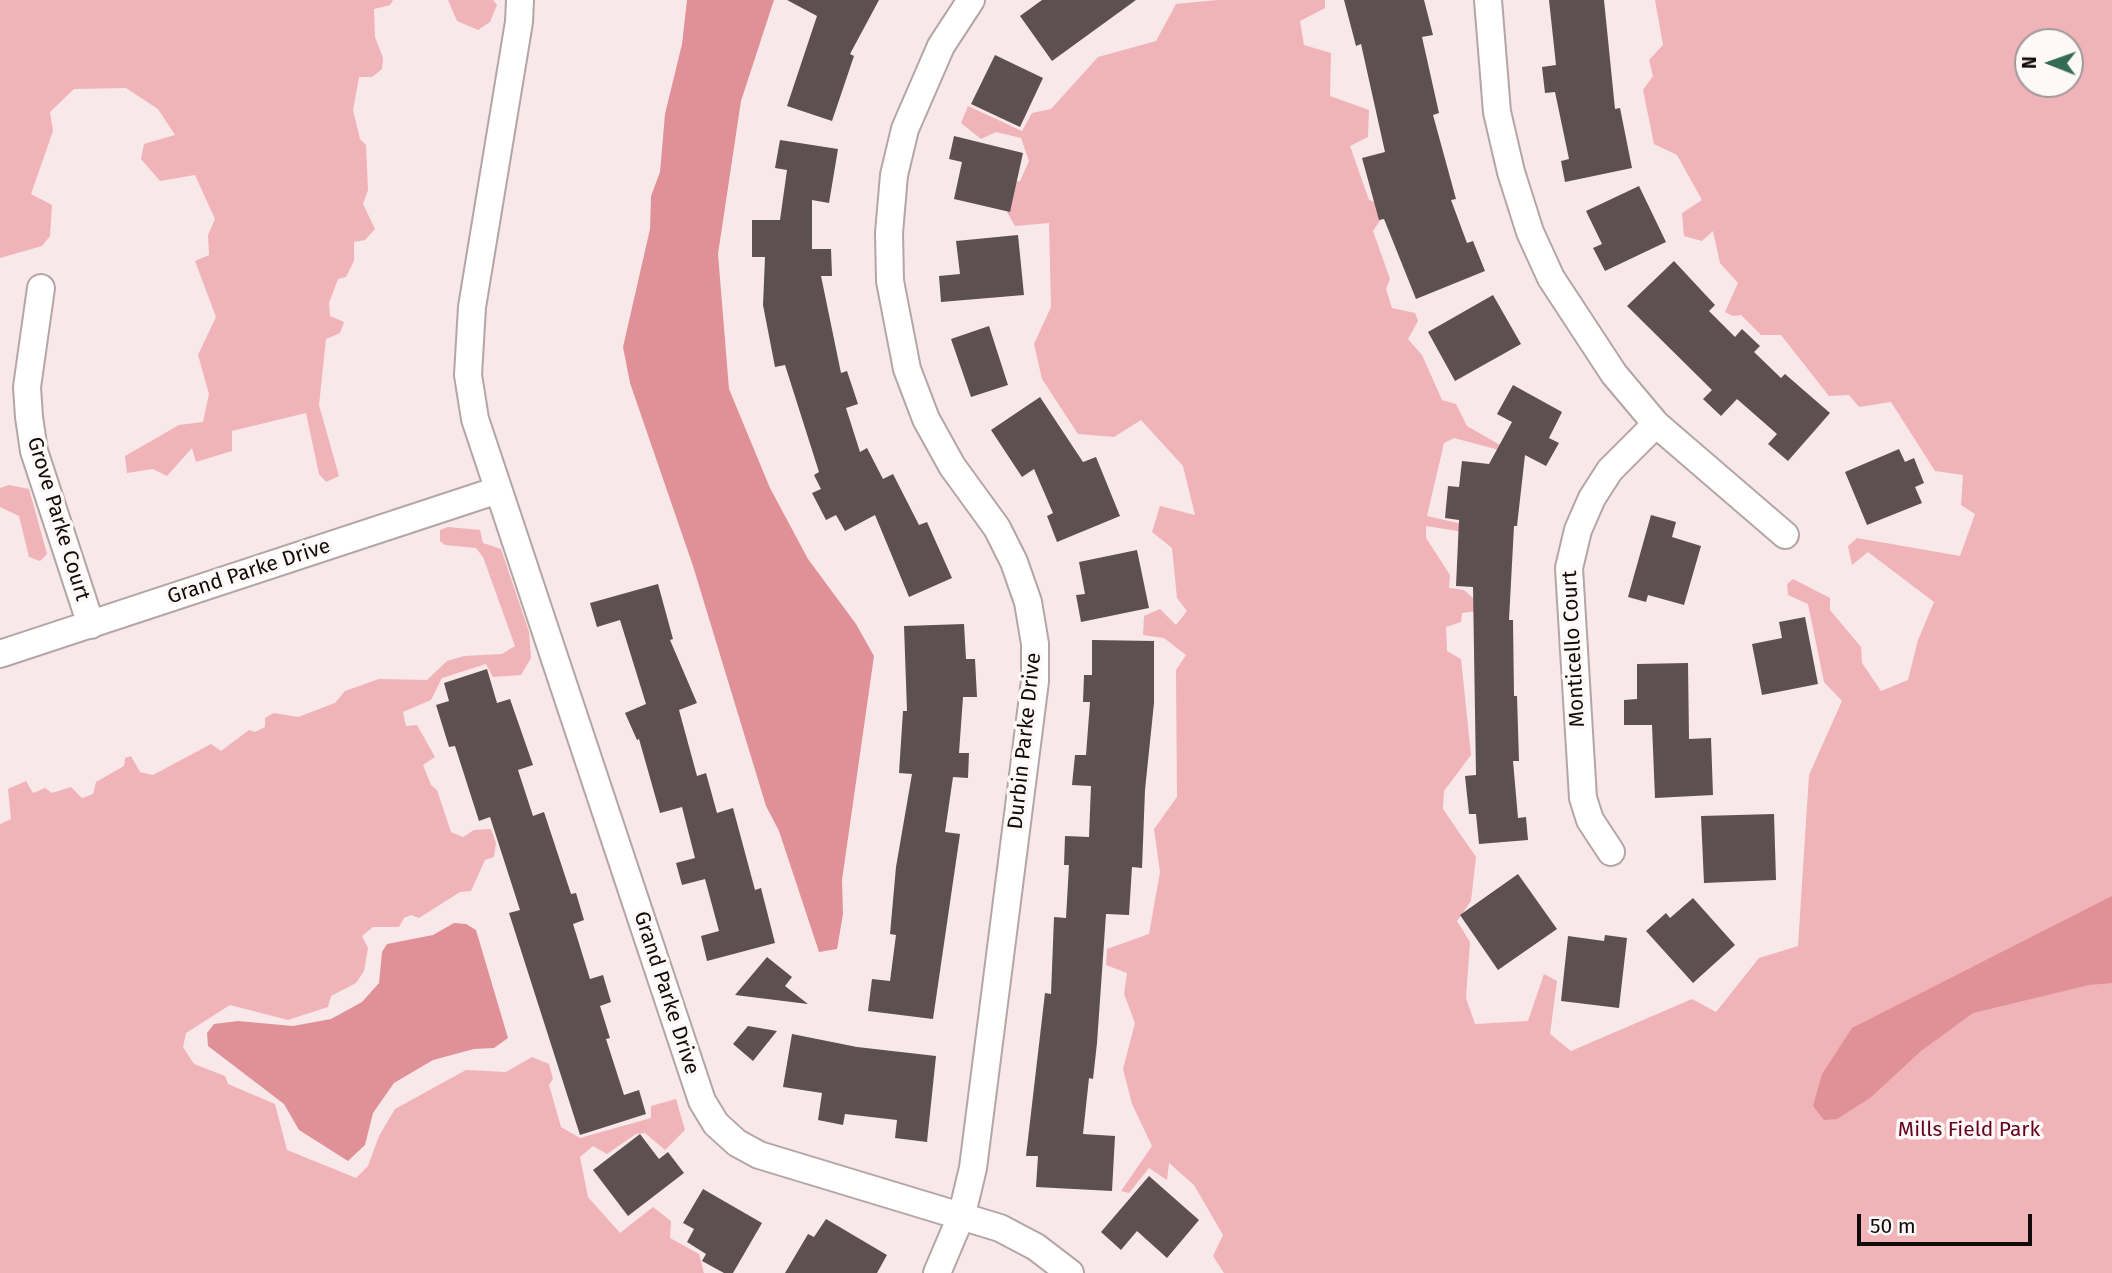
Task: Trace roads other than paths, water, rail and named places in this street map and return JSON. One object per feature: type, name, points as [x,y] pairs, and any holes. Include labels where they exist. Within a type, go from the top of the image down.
[{"type":"street","name":"Grand Parke Drive","points":[[520,0],[519,22],[470,335],[468,376],[475,419],[702,1101],[716,1124],[737,1143],[759,1155],[962,1214],[1000,1228],[1036,1247],[1070,1273]]},
{"type":"street","name":"Durbin Parke Drive","points":[[937,1273],[962,1214],[973,1168],[1035,681],[1035,644],[1028,602],[1014,562],[997,528],[952,466],[926,419],[907,369],[890,281],[889,233],[894,175],[905,129],[941,46],[971,0]]},
{"type":"street","points":[[1488,0],[1497,112],[1511,172],[1530,232],[1551,278],[1576,320],[1614,374],[1656,424],[1785,535]]},
{"type":"street","name":"Grove Parke Court","points":[[41,288],[27,387],[29,417],[34,451],[90,625]]},
{"type":"street","name":"Monticello Court","points":[[1611,852],[1590,820],[1583,798],[1569,568],[1578,530],[1592,498],[1611,470],[1656,424]]},
{"type":"street","name":"Grand Parke Drive","points":[[0,654],[498,490]]},
{"type":"park label","name":"Mills Field Park","points":[[1969,1130]]}]
